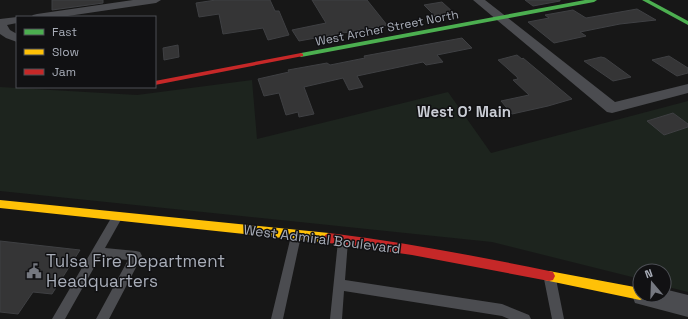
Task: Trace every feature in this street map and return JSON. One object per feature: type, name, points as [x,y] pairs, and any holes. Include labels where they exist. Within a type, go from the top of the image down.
[{"type":"street","points":[[42,16],[136,1],[156,0]]},
{"type":"street","points":[[478,0],[612,108],[688,88]]},
{"type":"street","name":"West Archer Street North","points":[[156,83],[594,0]]},
{"type":"street","points":[[645,0],[688,23]]},
{"type":"street","points":[[16,20],[0,22],[4,34],[16,38]]},
{"type":"street","name":"West Admiral Boulevard","points":[[0,204],[343,240],[466,259],[632,293]]},
{"type":"street","name":"West Admiral Boulevard","points":[[672,302],[688,306]]},
{"type":"lane","points":[[58,319],[118,216]]},
{"type":"lane","points":[[277,319],[296,234]]},
{"type":"lane","points":[[336,319],[343,240]]},
{"type":"lane","points":[[97,252],[136,256],[102,319]]},
{"type":"lane","points":[[549,275],[558,319]]},
{"type":"lane","points":[[339,285],[502,310],[525,319]]},
{"type":"shaded area","points":[[252,80],[257,139],[448,92],[491,153],[688,101],[688,292],[672,288],[672,263],[632,263],[632,277],[492,242],[0,191],[0,87],[137,95]]},
{"type":"building","points":[[52,0],[103,0],[103,3],[52,10]]},
{"type":"building","points":[[216,0],[270,0],[275,11],[279,11],[289,35],[268,40],[263,28],[223,34],[219,14],[199,17],[196,3]]},
{"type":"building","points":[[312,0],[367,0],[387,25],[299,41],[292,30],[326,23]]},
{"type":"building","points":[[525,0],[560,0],[560,1],[533,6]]},
{"type":"building","points":[[442,2],[454,13],[435,16],[424,5]]},
{"type":"building","points":[[637,9],[656,20],[620,24],[580,32],[586,36],[554,43],[528,22],[549,18],[545,15],[573,10],[586,18]]},
{"type":"building","points":[[462,38],[472,48],[437,55],[443,62],[426,65],[423,62],[357,76],[363,87],[349,90],[343,78],[304,87],[314,114],[299,117],[298,112],[286,115],[279,93],[264,96],[258,79],[289,72],[288,70],[327,63],[330,65],[365,58],[364,56]]},
{"type":"building","points":[[178,45],[179,57],[164,60],[163,48]]},
{"type":"building","points":[[517,55],[522,59],[523,58],[572,99],[512,114],[501,101],[529,95],[513,80],[518,79],[517,77],[498,60]]},
{"type":"building","points":[[669,56],[688,68],[688,73],[677,76],[652,60]]},
{"type":"building","points":[[601,57],[605,58],[631,77],[613,81],[584,61]]},
{"type":"building","points":[[673,113],[688,124],[688,127],[664,135],[647,121]]},
{"type":"building","name":"Tulsa Fire Department Headquarters","points":[[0,241],[80,250],[52,294],[33,292],[18,314],[0,312]]},
{"type":"traffic: fast","points":[[301,55],[594,0]]},
{"type":"traffic: fast","points":[[645,0],[688,23]]},
{"type":"traffic: slow","points":[[0,204],[329,238]]},
{"type":"traffic: slow","points":[[549,276],[632,292]]},
{"type":"traffic: jam","points":[[156,83],[301,55]]},
{"type":"traffic: jam","points":[[329,238],[357,241],[467,259],[549,276]]},
{"type":"place","name":"Tulsa Fire Department Headquarters","points":[[34,271]]},
{"type":"district","name":"West O' Main","points":[[464,112]]}]
